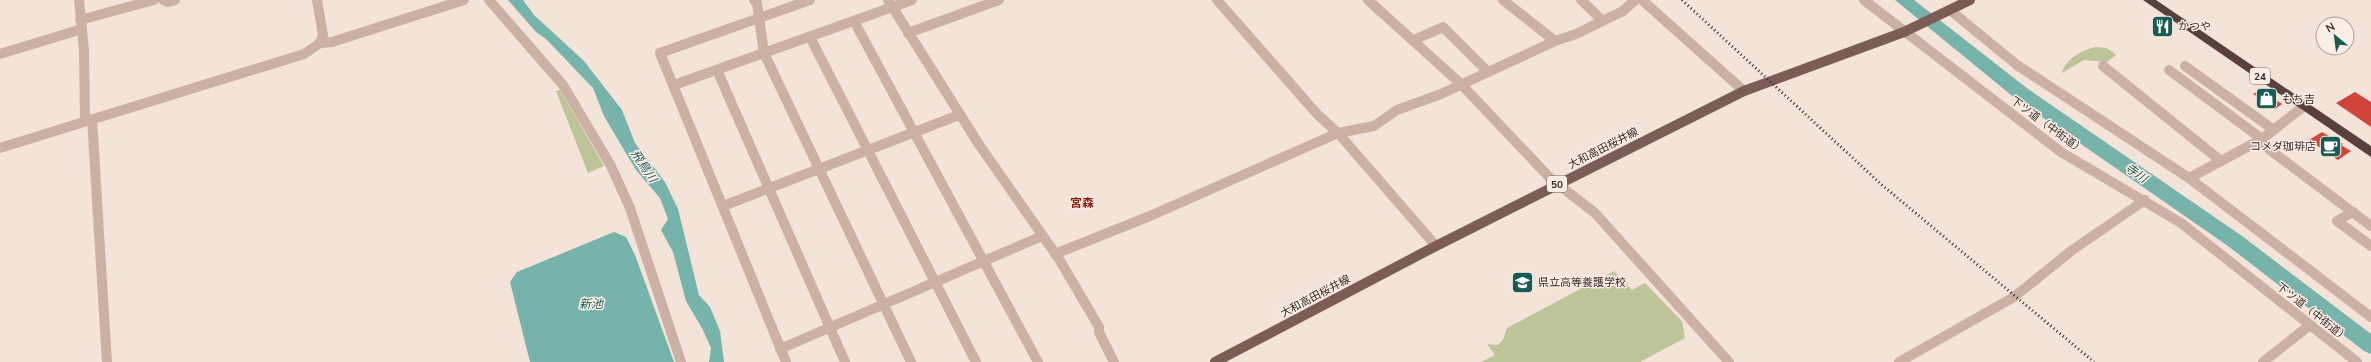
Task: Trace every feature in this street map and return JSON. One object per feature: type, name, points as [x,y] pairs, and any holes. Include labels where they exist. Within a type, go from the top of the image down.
[{"type":"highway","name":"24","points":[[2148,0],[2371,152]]},
{"type":"main road","name":"大和高田桜井線","points":[[1215,362],[1436,246],[1744,91],[1906,31],[1948,11],[1965,1]]},
{"type":"street","points":[[79,0],[107,362]]},
{"type":"street","points":[[0,54],[154,0]]},
{"type":"street","points":[[163,0],[168,2],[175,0]]},
{"type":"street","points":[[317,0],[323,35],[320,44]]},
{"type":"street","points":[[0,148],[304,54],[320,44],[332,42],[464,0]]},
{"type":"street","points":[[489,0],[534,49],[563,85],[611,166],[630,208],[681,362]]},
{"type":"street","points":[[754,0],[757,3],[764,53],[911,362]]},
{"type":"street","points":[[786,362],[660,53],[810,0]]},
{"type":"street","points":[[674,85],[854,21],[890,4],[912,0]]},
{"type":"street","points":[[908,33],[999,0]]},
{"type":"street","points":[[1217,0],[1245,36],[1288,80],[1327,126],[1338,133],[1436,246]]},
{"type":"street","points":[[1368,0],[1414,40],[1460,84],[1550,178],[1559,183],[1595,212],[1730,362]]},
{"type":"street","points":[[1503,0],[1555,41]]},
{"type":"street","points":[[1582,0],[1602,20]]},
{"type":"street","points":[[1054,254],[1150,216],[1338,133],[1374,126],[1397,110],[1441,94],[1555,41],[1576,34],[1623,11],[1635,0]]},
{"type":"street","points":[[1642,0],[1744,91]]},
{"type":"street","name":"下ツ道（中街道）","points":[[1864,0],[2061,152],[2145,200],[2181,223],[2358,362]]},
{"type":"street","points":[[890,4],[959,115],[1054,254],[1099,327],[1099,332],[1114,362]]},
{"type":"street","points":[[1948,11],[2018,65],[2189,178],[2371,317]]},
{"type":"street","points":[[854,21],[913,133],[1038,362]]},
{"type":"street","points":[[1414,40],[1443,27],[1488,72]]},
{"type":"street","points":[[810,37],[976,362]]},
{"type":"street","points":[[2102,66],[2221,161]]},
{"type":"street","points":[[2185,66],[2274,130]]},
{"type":"street","points":[[717,70],[845,362]]},
{"type":"street","points":[[2170,70],[2371,226]]},
{"type":"street","points":[[2189,178],[2260,140],[2304,106]]},
{"type":"street","points":[[723,206],[959,115]]},
{"type":"street","points":[[1898,362],[2014,297],[2071,251],[2145,200]]},
{"type":"street","points":[[2353,212],[2337,220],[2371,246]]},
{"type":"street","points":[[780,349],[1042,236]]},
{"type":"street","points":[[2263,362],[2310,325]]},
{"type":"green space","points":[[2095,47],[2107,48],[2116,55],[2107,62],[2084,60],[2062,73],[2067,63],[2071,59],[2084,51]]},
{"type":"green space","points":[[560,90],[604,166],[588,173],[556,91]]},
{"type":"green space","points":[[1614,271],[1632,290],[1645,283],[1682,321],[1685,338],[1640,362],[1481,362],[1495,355],[1487,344],[1498,345],[1503,340],[1507,328]]},
{"type":"water","name":"飛鳥川","points":[[508,0],[523,0],[534,15],[584,61],[622,110],[635,143],[665,182],[678,209],[699,295],[710,307],[720,331],[724,362],[709,362],[711,348],[703,330],[686,301],[673,252],[661,230],[668,219],[660,198],[636,170],[604,116],[593,88],[546,39],[536,32]]},
{"type":"water","name":"新池","points":[[614,232],[626,237],[635,255],[674,362],[530,362],[510,282],[517,272]]},
{"type":"building","name":"もち吉","points":[[2260,90],[2282,104],[2275,109],[2253,94]]},
{"type":"building","points":[[2355,92],[2371,102],[2371,127],[2336,103]]},
{"type":"building","name":"コメダ珈琲店","points":[[2322,132],[2343,144],[2341,145],[2351,151],[2338,160],[2309,140]]},
{"type":"waterway","name":"寺川","points":[[1903,0],[2022,94],[2235,241],[2371,345]]},
{"type":"railway","points":[[1682,0],[1882,185],[2094,362]]},
{"type":"place","name":"かつや","points":[[2162,26]]},
{"type":"place","name":"もち吉","points":[[2267,99]]},
{"type":"place","name":"コメダ珈琲店","points":[[2331,146]]},
{"type":"place","name":"県立高等養護学校","points":[[1522,282]]},
{"type":"district","name":"宮森","points":[[1082,203]]}]
